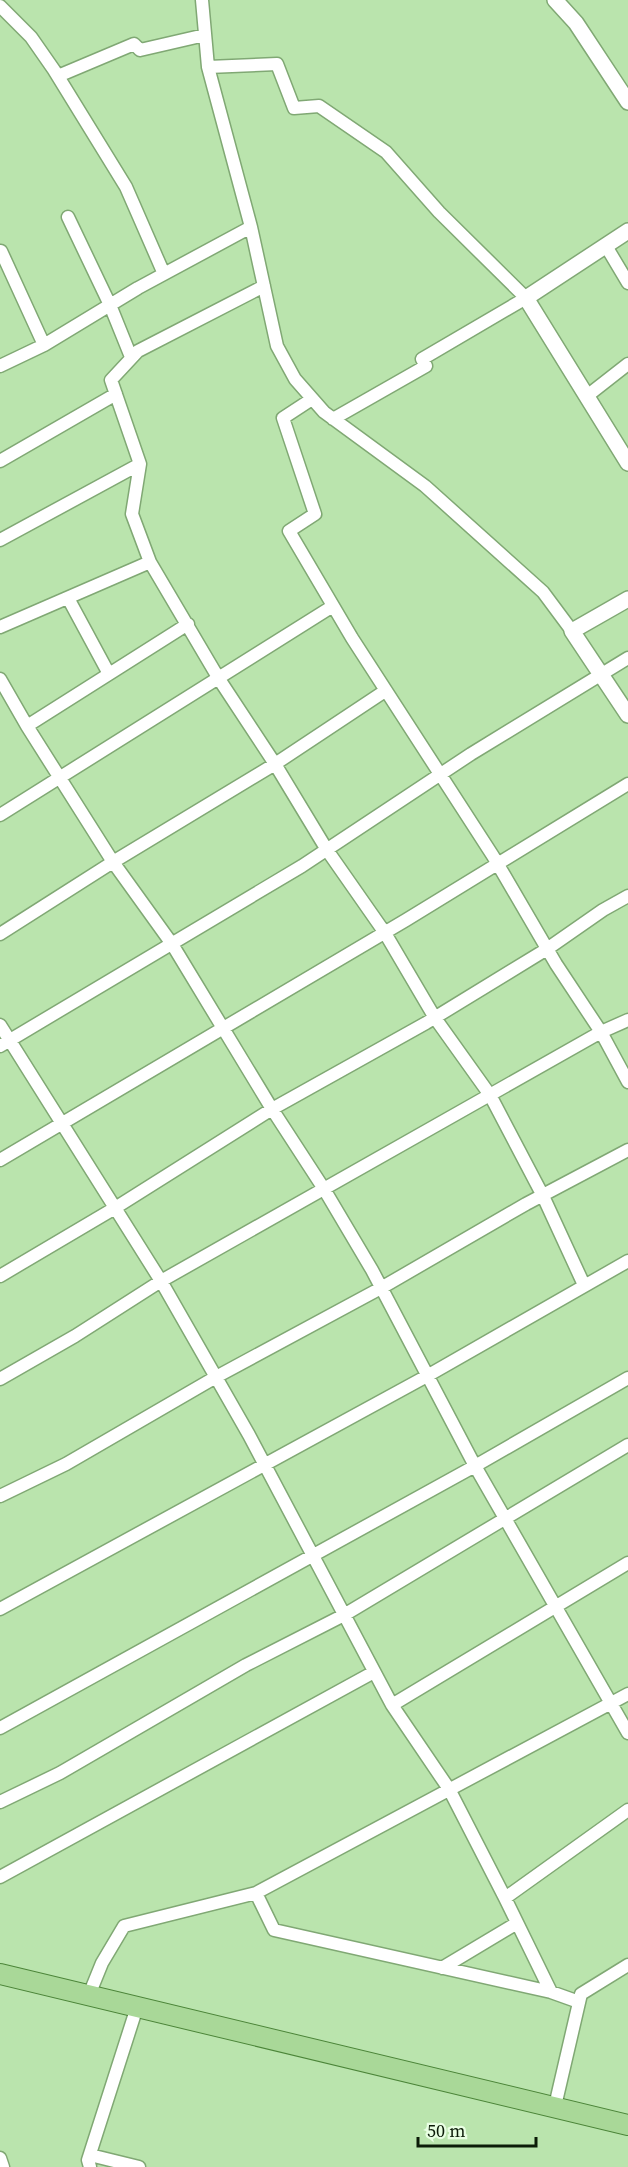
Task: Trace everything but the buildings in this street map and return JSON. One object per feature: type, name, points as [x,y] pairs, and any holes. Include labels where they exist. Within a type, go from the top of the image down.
[{"type":"main road","points":[[0,1974],[628,2125]]},
{"type":"street","points":[[202,0],[208,67],[251,227],[277,346],[295,379],[324,412],[425,486],[543,592],[628,715]]},
{"type":"street","points":[[555,0],[576,23],[628,102]]},
{"type":"street","points":[[0,6],[31,37],[58,76],[126,187],[164,274]]},
{"type":"street","points":[[58,76],[134,44],[140,50],[206,35]]},
{"type":"street","points":[[208,67],[277,64],[294,108],[319,106],[386,152],[439,212],[526,298],[628,463]]},
{"type":"street","points":[[68,217],[110,305],[131,357]]},
{"type":"street","points":[[0,366],[44,345],[164,274],[251,227]]},
{"type":"street","points":[[333,419],[426,366],[422,359],[526,298],[628,231]]},
{"type":"street","points":[[606,246],[628,283]]},
{"type":"street","points":[[1,251],[44,345]]},
{"type":"street","points":[[264,286],[138,351],[111,380],[140,464],[132,514],[150,562],[219,679],[275,764],[327,850],[384,933],[435,1018],[490,1095],[543,1196],[585,1285]]},
{"type":"street","points":[[587,396],[628,364]]},
{"type":"street","points":[[0,461],[116,394]]},
{"type":"street","points":[[312,399],[283,418],[315,514],[289,531],[386,691],[498,865],[628,1082]]},
{"type":"street","points":[[0,540],[140,464]]},
{"type":"street","points":[[0,627],[150,562]]},
{"type":"street","points":[[68,598],[109,674]]},
{"type":"street","points":[[572,631],[628,599]]},
{"type":"street","points":[[0,815],[333,606]]},
{"type":"street","points":[[27,726],[188,624]]},
{"type":"street","points":[[5,1043],[327,850],[439,775],[628,658]]},
{"type":"street","points":[[0,680],[113,862],[172,944],[272,1109],[324,1189],[381,1288],[505,1520],[628,1733]]},
{"type":"street","points":[[0,934],[113,862],[275,764],[386,691]]},
{"type":"street","points":[[0,1160],[63,1125],[498,865],[628,784]]},
{"type":"street","points":[[0,1276],[115,1208],[272,1109],[435,1018],[628,896]]},
{"type":"street","points":[[0,1379],[75,1336],[161,1281],[600,1032],[628,1020]]},
{"type":"street","points":[[0,1025],[5,1043],[63,1125],[161,1281],[216,1377],[265,1464],[392,1705],[449,1790],[551,1992]]},
{"type":"street","points":[[0,1496],[66,1464],[216,1377],[628,1150]]},
{"type":"street","points":[[0,1609],[427,1376],[628,1261]]},
{"type":"street","points":[[0,1728],[475,1466],[628,1378]]},
{"type":"street","points":[[0,1802],[60,1773],[246,1665],[344,1615],[628,1445]]},
{"type":"street","points":[[392,1705],[628,1563]]},
{"type":"street","points":[[0,1877],[374,1672]]},
{"type":"street","points":[[89,1995],[102,1963],[124,1926],[256,1893],[628,1694]]},
{"type":"street","points":[[505,1898],[628,1810]]},
{"type":"street","points":[[256,1893],[274,1930],[551,1992],[579,2002]]},
{"type":"street","points":[[442,1968],[517,1923]]},
{"type":"street","points":[[555,2106],[581,1994],[628,1965]]},
{"type":"street","points":[[137,2007],[90,2161],[139,2167]]}]
